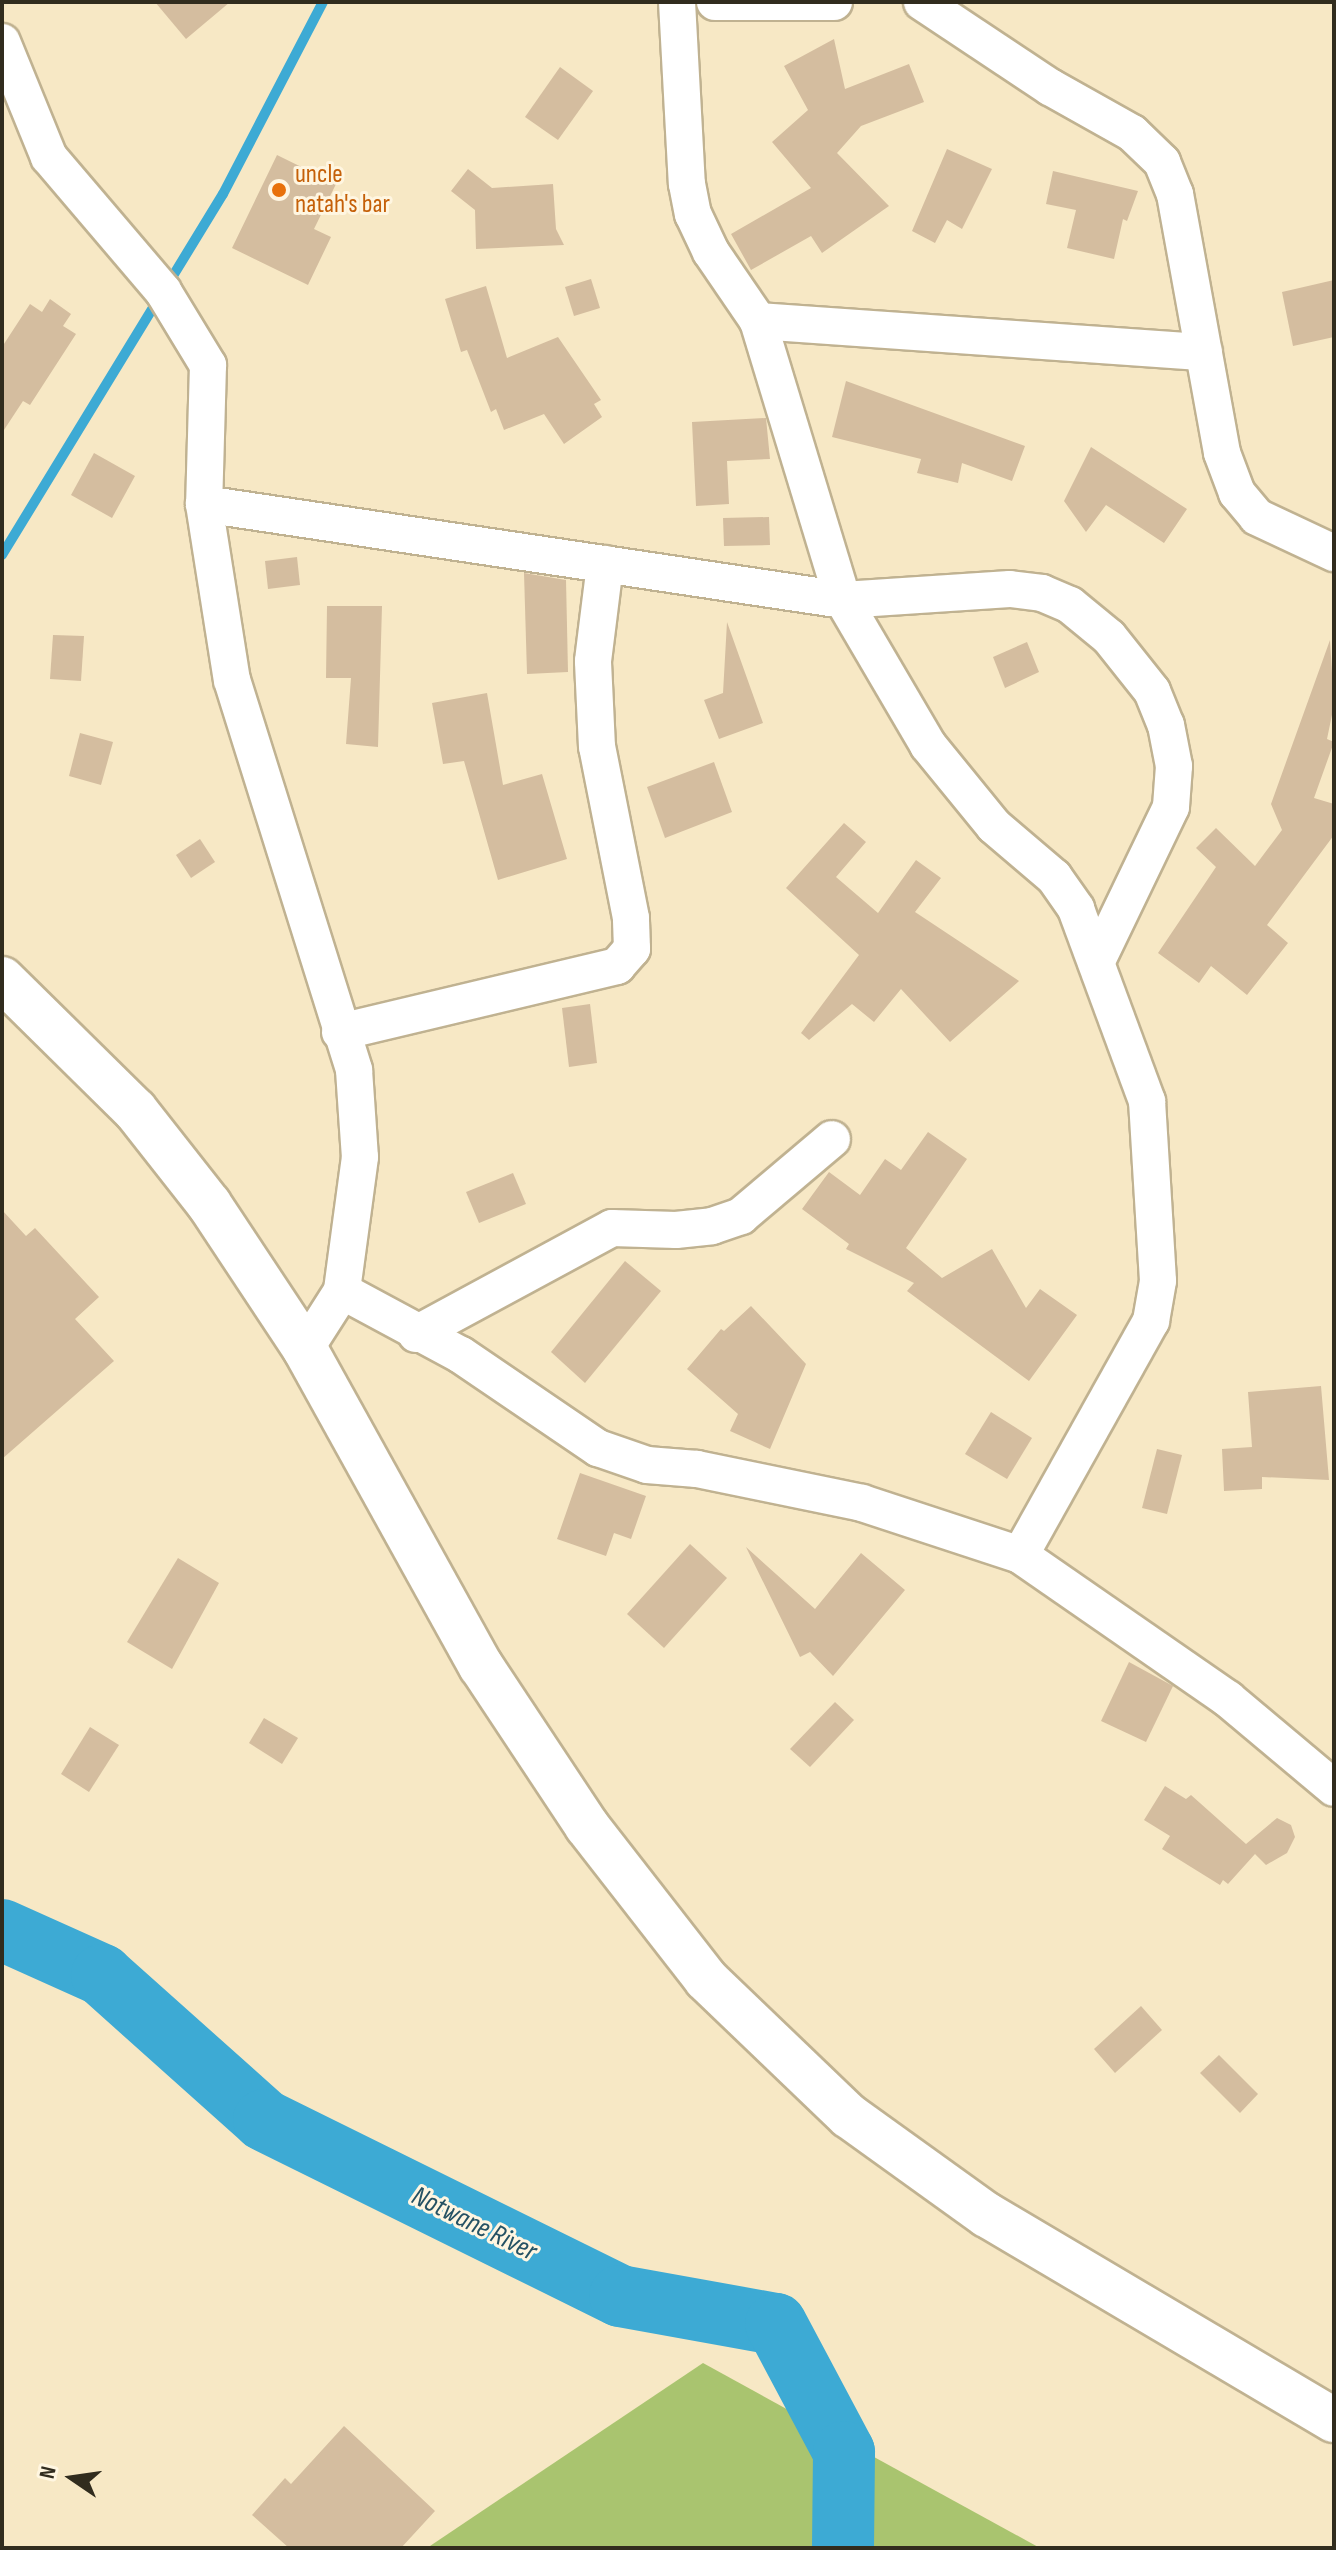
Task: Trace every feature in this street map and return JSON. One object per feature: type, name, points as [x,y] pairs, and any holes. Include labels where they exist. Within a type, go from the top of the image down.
[{"type":"street","points":[[677,2],[687,184],[693,214],[711,252],[758,321],[843,600],[928,745],[994,826],[1054,877],[1076,909],[1098,959],[1147,1101],[1158,1281],[1151,1321],[1020,1555]]},
{"type":"street","points":[[715,2],[834,2]]},
{"type":"street","points":[[922,2],[1050,87],[1132,133],[1162,162],[1175,194],[1222,453],[1237,493],[1257,517],[1334,553]]},
{"type":"street","points":[[2,42],[49,157],[163,291],[203,351],[209,382],[204,504],[232,680],[354,1070],[360,1157],[342,1291],[305,1349]]},
{"type":"street","points":[[758,321],[1204,352]]},
{"type":"street","points":[[204,504],[843,600],[1010,589],[1042,593],[1070,605],[1109,637],[1152,691],[1166,725],[1174,766],[1171,807],[1098,959]]},
{"type":"street","points":[[340,1032],[617,966],[632,949],[631,918],[597,747],[593,661],[605,564]]},
{"type":"street","points":[[2,979],[135,1110],[209,1204],[305,1349],[481,1666],[587,1826],[706,1979],[849,2116],[987,2215],[1334,2420]]},
{"type":"street","points":[[416,1334],[612,1228],[676,1230],[712,1226],[741,1216],[832,1139]]},
{"type":"street","points":[[342,1291],[416,1334],[461,1355],[598,1448],[647,1465],[697,1469],[862,1503],[1020,1555],[1228,1699],[1334,1788]]},
{"type":"green space","points":[[703,2363],[1040,2548],[427,2548]]},
{"type":"building","points":[[155,2],[230,2],[186,39]]},
{"type":"building","points":[[834,39],[845,89],[909,64],[924,102],[861,126],[837,153],[889,206],[822,253],[811,236],[751,270],[731,234],[811,188],[772,142],[808,110],[784,66]]},
{"type":"building","points":[[560,67],[593,91],[558,140],[525,117]]},
{"type":"building","points":[[947,149],[992,169],[962,229],[947,220],[935,243],[912,231]]},
{"type":"building","points":[[277,155],[336,184],[314,229],[331,237],[308,285],[232,248]]},
{"type":"building","points":[[468,169],[492,188],[553,184],[556,229],[564,245],[476,249],[475,210],[451,191]]},
{"type":"building","points":[[1053,171],[1138,191],[1127,221],[1123,219],[1114,259],[1067,248],[1076,210],[1046,204]]},
{"type":"building","points":[[591,279],[600,308],[574,316],[565,287]]},
{"type":"building","points":[[1334,280],[1334,337],[1293,346],[1282,292]]},
{"type":"building","points":[[486,286],[507,358],[558,337],[601,400],[594,404],[602,417],[564,444],[544,414],[504,430],[496,409],[491,412],[467,350],[461,352],[445,299]]},
{"type":"building","points":[[50,299],[71,314],[63,326],[76,334],[30,405],[23,401],[2,433],[2,347],[30,304],[42,312]]},
{"type":"building","points":[[846,381],[1025,446],[1012,481],[962,463],[958,483],[917,473],[921,459],[832,437]]},
{"type":"building","points":[[766,418],[770,459],[727,461],[729,504],[696,506],[692,422]]},
{"type":"building","points":[[1091,447],[1187,509],[1164,543],[1106,505],[1086,532],[1064,501]]},
{"type":"building","points":[[94,453],[135,476],[112,518],[71,495]]},
{"type":"building","points":[[769,517],[770,545],[724,546],[723,518]]},
{"type":"building","points":[[297,557],[300,585],[268,589],[265,561]]},
{"type":"building","points":[[524,573],[566,580],[568,672],[527,674]]},
{"type":"building","points":[[327,606],[382,606],[378,747],[346,744],[351,678],[326,678]]},
{"type":"building","points":[[727,622],[763,723],[719,739],[704,700],[723,693]]},
{"type":"building","points":[[53,635],[84,636],[81,681],[50,679]]},
{"type":"building","points":[[1330,640],[1334,705],[1327,739],[1334,742],[1314,798],[1334,804],[1334,835],[1267,925],[1288,943],[1247,995],[1211,966],[1199,983],[1158,953],[1216,867],[1196,848],[1216,828],[1255,866],[1282,830],[1271,804]]},
{"type":"building","points":[[1027,642],[1039,672],[1005,688],[993,657]]},
{"type":"building","points":[[487,693],[503,785],[542,774],[567,859],[498,880],[464,761],[443,764],[432,703]]},
{"type":"building","points":[[80,733],[113,742],[101,785],[69,776]]},
{"type":"building","points":[[714,762],[732,812],[665,838],[647,787]]},
{"type":"building","points":[[844,823],[866,842],[836,877],[878,913],[916,860],[941,878],[915,912],[1019,981],[950,1042],[901,989],[874,1022],[852,1004],[809,1040],[801,1033],[859,955],[786,888]]},
{"type":"building","points":[[200,839],[215,862],[191,878],[176,855]]},
{"type":"building","points":[[590,1004],[597,1063],[569,1067],[562,1008]]},
{"type":"building","points":[[928,1132],[967,1159],[906,1248],[942,1278],[992,1249],[1026,1308],[1040,1289],[1077,1315],[1029,1381],[907,1291],[914,1283],[846,1249],[849,1244],[802,1209],[829,1172],[860,1195],[885,1159],[901,1170]]},
{"type":"building","points":[[513,1173],[526,1204],[479,1223],[466,1192]]},
{"type":"building","points":[[2,1210],[26,1236],[35,1228],[99,1297],[75,1319],[114,1361],[2,1459]]},
{"type":"building","points":[[625,1261],[661,1291],[585,1383],[551,1352]]},
{"type":"building","points":[[751,1306],[806,1364],[770,1449],[730,1431],[738,1414],[687,1369],[721,1329],[724,1331]]},
{"type":"building","points":[[1321,1386],[1329,1480],[1262,1477],[1262,1489],[1224,1491],[1222,1449],[1252,1447],[1248,1392]]},
{"type":"building","points":[[991,1412],[1032,1438],[1007,1479],[965,1454]]},
{"type":"building","points":[[1157,1449],[1182,1455],[1167,1514],[1142,1508]]},
{"type":"building","points":[[580,1473],[646,1496],[631,1539],[614,1533],[606,1556],[557,1539]]},
{"type":"building","points":[[690,1544],[727,1578],[664,1648],[627,1614]]},
{"type":"building","points":[[746,1547],[815,1609],[861,1553],[905,1590],[833,1676],[810,1652],[800,1657]]},
{"type":"building","points":[[178,1558],[219,1583],[172,1669],[127,1642]]},
{"type":"building","points":[[1129,1662],[1173,1686],[1146,1742],[1101,1721]]},
{"type":"building","points":[[835,1702],[854,1720],[810,1767],[790,1749]]},
{"type":"building","points":[[264,1718],[298,1738],[282,1764],[249,1743]]},
{"type":"building","points":[[90,1727],[119,1745],[89,1792],[61,1774]]},
{"type":"building","points":[[1165,1786],[1186,1799],[1191,1795],[1246,1844],[1277,1818],[1291,1825],[1295,1837],[1287,1853],[1266,1865],[1255,1854],[1228,1884],[1223,1880],[1220,1885],[1162,1849],[1170,1836],[1144,1820]]},
{"type":"building","points":[[1141,2006],[1162,2030],[1115,2073],[1094,2049]]},
{"type":"building","points":[[1219,2055],[1258,2094],[1240,2113],[1200,2073]]},
{"type":"building","points":[[344,2426],[435,2511],[401,2548],[289,2548],[252,2515],[285,2478],[291,2484]]},
{"type":"waterway","points":[[168,284],[223,194],[323,2]]},
{"type":"waterway","points":[[2,555],[159,298]]},
{"type":"waterway","name":"Notwane River","points":[[2,1930],[102,1975],[264,2120],[620,2296],[776,2324],[844,2452],[843,2548]]},
{"type":"place","name":"uncle natah's bar","points":[[279,190]]}]
